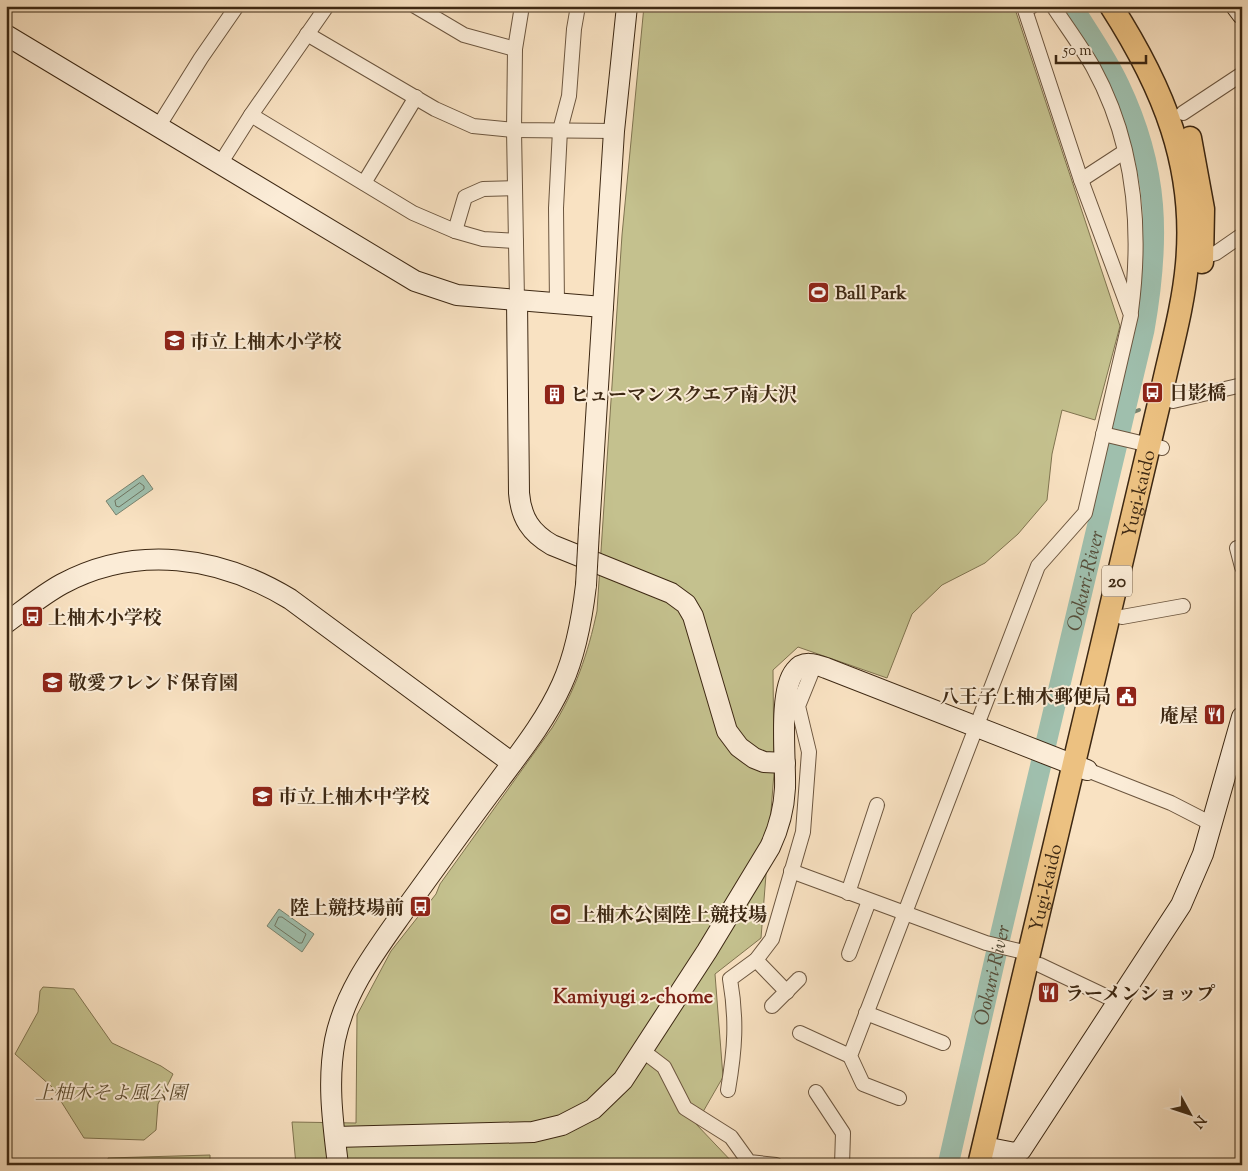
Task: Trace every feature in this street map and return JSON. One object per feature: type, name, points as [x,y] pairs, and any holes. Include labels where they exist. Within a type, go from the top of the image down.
[{"type":"main road","name":"Yugi-kaido","points":[[988,1156],[1026,956],[1148,445],[1182,298],[1187,263],[1186,208],[1181,166],[1170,120],[1143,57],[1111,6]]},
{"type":"main road","name":"Yugi-kaido","points":[[1073,763],[1122,617],[1148,445],[1173,401],[1195,311],[1202,257],[1203,230],[1197,165],[1183,113],[1157,51],[1129,6]]},
{"type":"street","points":[[158,127],[200,58],[237,6]]},
{"type":"street","points":[[220,164],[327,6]]},
{"type":"street","points":[[415,6],[464,36],[515,49]]},
{"type":"street","points":[[522,6],[515,49],[514,130],[519,494],[522,511],[528,525],[541,539],[671,593],[686,604],[693,616],[727,731],[739,747],[754,758],[764,762],[785,762]]},
{"type":"street","points":[[556,304],[556,208],[560,130],[569,96],[574,29],[578,6]]},
{"type":"street","points":[[338,1165],[331,1096],[332,1056],[343,1013],[356,983],[378,948],[542,720],[562,685],[580,629],[586,585],[614,132],[627,6]]},
{"type":"street","points":[[1032,6],[1026,10],[1081,180],[1131,314]]},
{"type":"street","points":[[850,1056],[1038,566],[1085,513],[1131,314],[1135,282],[1137,228],[1135,199],[1124,152],[1109,103],[1093,68],[1053,6]]},
{"type":"street","points":[[1236,6],[1242,14]]},
{"type":"street","points":[[307,34],[460,122],[473,126],[514,130],[614,132]]},
{"type":"street","points":[[6,35],[415,281],[457,295],[603,307]]},
{"type":"street","points":[[1183,113],[1242,74]]},
{"type":"street","points":[[364,183],[416,98]]},
{"type":"street","points":[[252,116],[413,213],[455,231],[483,239],[516,241]]},
{"type":"street","points":[[1081,180],[1124,152]]},
{"type":"street","points":[[455,231],[465,197],[483,189],[515,188]]},
{"type":"street","points":[[1202,257],[1216,253],[1242,235]]},
{"type":"street","points":[[1173,401],[1242,385]]},
{"type":"street","points":[[1104,435],[1148,445]]},
{"type":"street","points":[[1237,548],[1242,567]]},
{"type":"street","points":[[6,623],[63,584],[96,571],[139,562],[170,559],[217,566],[261,582],[290,599],[512,763]]},
{"type":"street","points":[[1122,617],[1183,606]]},
{"type":"street","points":[[335,1137],[519,1134],[550,1129],[576,1118],[601,1102],[623,1080],[770,847],[781,820],[785,789],[785,697],[789,682],[797,668],[807,663],[815,664],[1073,763],[1171,803],[1212,824]]},
{"type":"street","points":[[728,1090],[734,1057],[736,1012],[730,979],[756,960],[772,939],[803,832],[809,752],[798,706],[815,664]]},
{"type":"street","points":[[988,1156],[1015,1153],[1021,1150],[1182,905],[1198,869],[1242,717]]},
{"type":"street","points":[[848,893],[877,805]]},
{"type":"street","points":[[791,871],[904,914],[1026,956],[1118,1002]]},
{"type":"street","points":[[849,954],[869,901]]},
{"type":"street","points":[[756,960],[786,992]]},
{"type":"street","points":[[772,1006],[799,979]]},
{"type":"street","points":[[866,1014],[943,1043]]},
{"type":"street","points":[[800,1032],[850,1056],[863,1084],[899,1098]]},
{"type":"street","points":[[643,1051],[664,1066],[685,1108],[731,1137],[749,1162],[776,1165]]},
{"type":"street","points":[[816,1092],[843,1133],[842,1165]]},
{"type":"green space","points":[[644,6],[1014,6],[1120,326],[1095,420],[1062,410],[1052,454],[1047,500],[1018,534],[985,563],[942,585],[912,614],[887,678],[798,647],[773,670],[774,773],[761,938],[715,974],[723,1077],[696,1124],[735,1165],[296,1165],[292,1122],[356,1123],[357,1015],[391,951],[436,894],[440,884],[552,728],[580,672],[597,611],[622,235]]},
{"type":"green space","name":"上柚木そよ風公園","points":[[43,987],[74,989],[112,1043],[161,1066],[173,1074],[158,1104],[156,1130],[144,1140],[84,1138],[52,1087],[15,1054],[38,1012],[40,991]]},
{"type":"green space","points":[[210,1155],[210,1165],[108,1165],[108,1158]]},
{"type":"water","points":[[143,475],[153,489],[116,515],[106,501]]},
{"type":"water","points":[[279,909],[314,934],[302,952],[267,926]]},
{"type":"waterway","name":"Ookuri-River","points":[[948,1165],[1144,330],[1149,297],[1154,235],[1149,175],[1142,146],[1119,85],[1103,55],[1072,6]]},
{"type":"waterway","points":[[1123,416],[1139,410]]},
{"type":"place","name":"Ball Park","points":[[819,292]]},
{"type":"place","name":"市立上柚木小学校","points":[[174,341]]},
{"type":"place","name":"日影橋","points":[[1153,392]]},
{"type":"place","name":"ヒューマンスクエア南大沢","points":[[554,394]]},
{"type":"place","name":"上柚木小学校","points":[[32,617]]},
{"type":"place","name":"敬愛フレンド保育園","points":[[52,682]]},
{"type":"place","name":"八王子上柚木郵便局","points":[[1127,696]]},
{"type":"place","name":"庵屋","points":[[1214,715]]},
{"type":"place","name":"市立上柚木中学校","points":[[262,796]]},
{"type":"place","name":"陸上競技場前","points":[[420,907]]},
{"type":"place","name":"上柚木公園陸上競技場","points":[[561,914]]},
{"type":"place","name":"ラーメンショップ","points":[[1049,993]]},
{"type":"district","name":"Kamiyugi 2-chome","points":[[633,996]]}]
